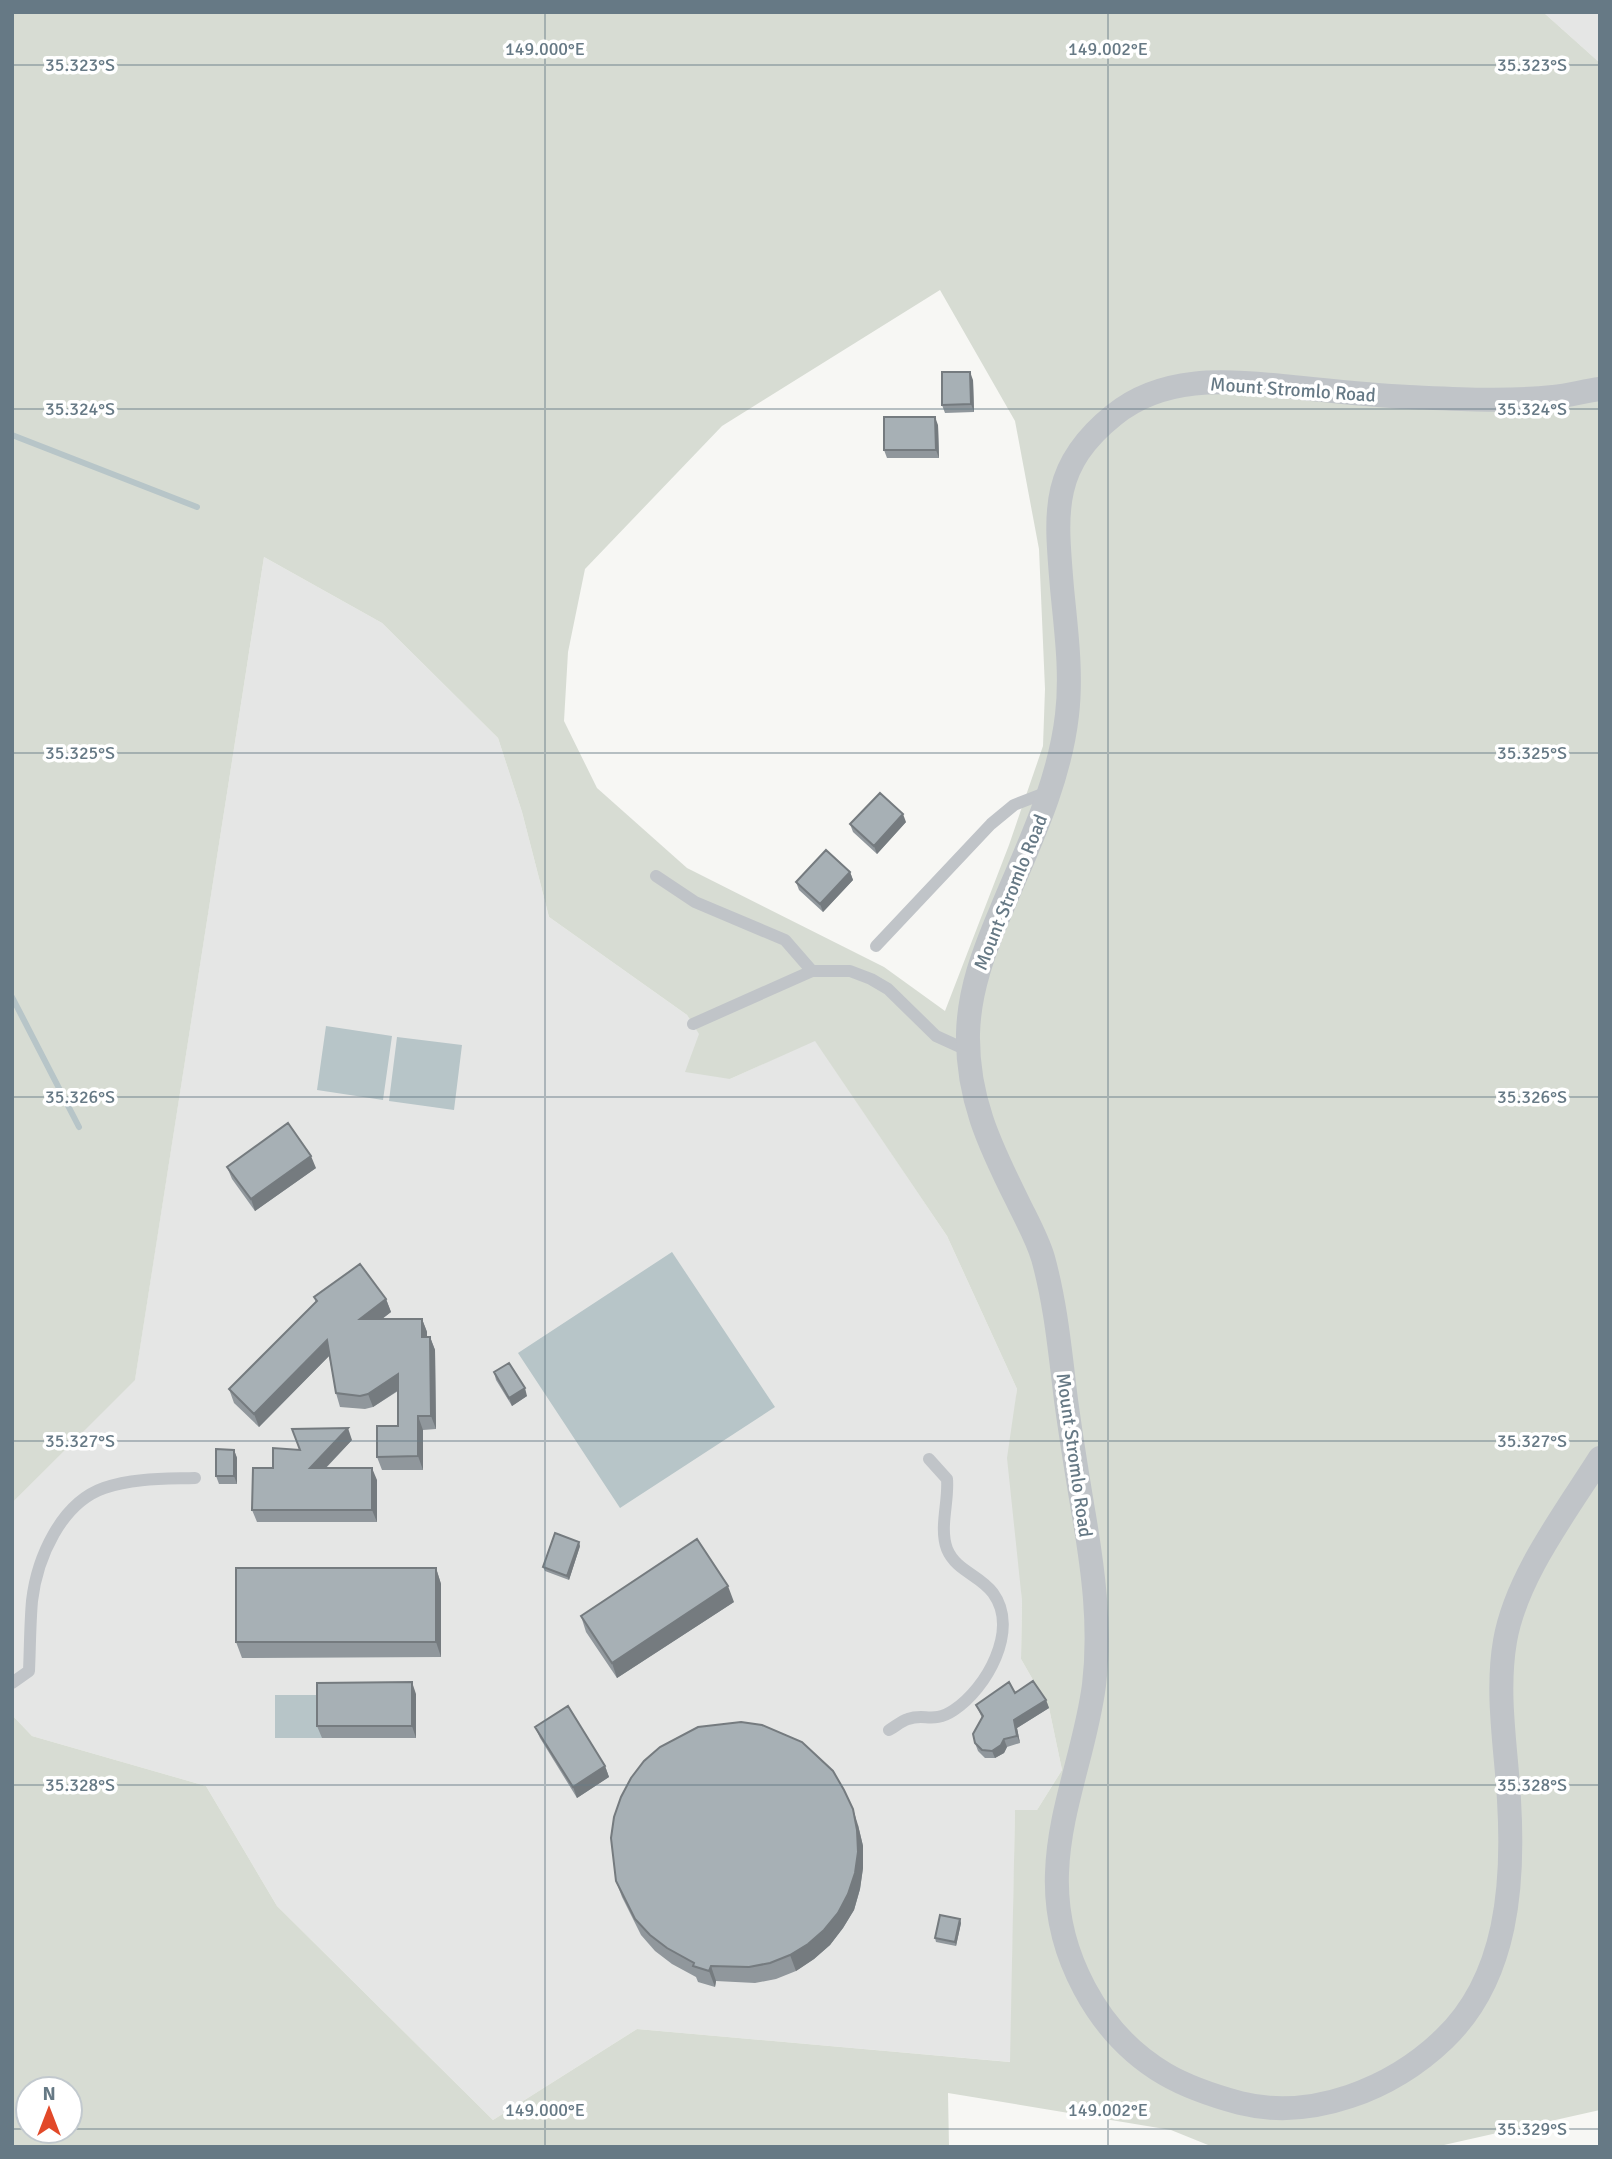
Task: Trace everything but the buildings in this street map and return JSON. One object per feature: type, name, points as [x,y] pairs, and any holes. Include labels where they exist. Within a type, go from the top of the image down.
[{"type":"street","name":"Mount Stromlo Road","points":[[1600,389],[1552,397],[1476,399],[1402,397],[1231,381],[1178,385],[1131,402],[1109,419],[1080,450],[1067,475],[1060,499],[1058,548],[1069,672],[1063,742],[1051,791],[987,944],[974,984],[968,1026],[969,1068],[977,1110],[991,1148],[1039,1244],[1053,1298],[1071,1438],[1096,1597],[1094,1682],[1062,1835],[1057,1873],[1060,1914],[1068,1950],[1078,1976],[1098,2010],[1142,2059],[1172,2079],[1210,2095],[1254,2107],[1329,2104],[1368,2090],[1400,2073],[1441,2042],[1466,2015],[1489,1975],[1504,1924],[1511,1870],[1510,1805],[1501,1687],[1506,1634],[1537,1558],[1600,1458]]},
{"type":"lane","points":[[876,946],[991,824],[1014,805],[1051,791]]},
{"type":"lane","points":[[656,876],[695,902],[785,940],[812,971]]},
{"type":"lane","points":[[693,1024],[812,971],[850,971],[888,989],[936,1036],[969,1051]]},
{"type":"lane","points":[[889,1730],[909,1718],[937,1719],[956,1709],[983,1682],[998,1653],[1002,1636],[1000,1607],[994,1594],[954,1562],[948,1550],[944,1528],[947,1479],[929,1459]]},
{"type":"lane","points":[[12,1683],[29,1671],[32,1599],[40,1567],[54,1535],[68,1513],[80,1501],[113,1485],[195,1478]]},
{"type":"shaded area","points":[[12,12],[1543,12],[1600,63],[1600,2110],[1435,2147],[1213,2147],[1171,2130],[948,2093],[949,2147],[12,2147],[12,1715],[32,1736],[206,1786],[277,1906],[493,2120],[637,2029],[1010,2062],[1015,1810],[1037,1810],[1062,1770],[1049,1708],[1021,1659],[1022,1601],[1007,1458],[1017,1389],[947,1236],[815,1041],[730,1079],[685,1072],[699,1034],[687,1015],[549,917],[522,812],[498,738],[382,623],[264,557],[135,1380],[12,1503]],"holes":[[[940,290],[1015,421],[1039,549],[1045,689],[1043,746],[1009,845],[945,1011],[884,967],[687,868],[597,788],[564,721],[568,652],[585,569],[722,426]]]},
{"type":"shaded area","points":[[1543,12],[1600,12],[1600,63]]},
{"type":"shaded area","points":[[264,557],[382,623],[498,738],[522,812],[549,917],[687,1015],[730,1079],[815,1040],[947,1236],[1017,1389],[1012,1435],[1022,1601],[1021,1659],[1049,1708],[1062,1770],[1037,1810],[1015,1810],[1011,2062],[637,2029],[493,2120],[277,1906],[206,1786],[32,1736],[12,1715],[12,1503],[135,1379]]},
{"type":"shaded area","points":[[326,1026],[392,1036],[383,1100],[317,1090]]},
{"type":"shaded area","points":[[397,1037],[462,1045],[454,1110],[389,1101]]},
{"type":"shaded area","points":[[672,1252],[775,1407],[620,1508],[518,1353]]},
{"type":"shaded area","points":[[275,1695],[321,1695],[322,1738],[275,1738]]},
{"type":"waterway","points":[[12,435],[197,507]]},
{"type":"waterway","points":[[12,997],[79,1127]]}]
